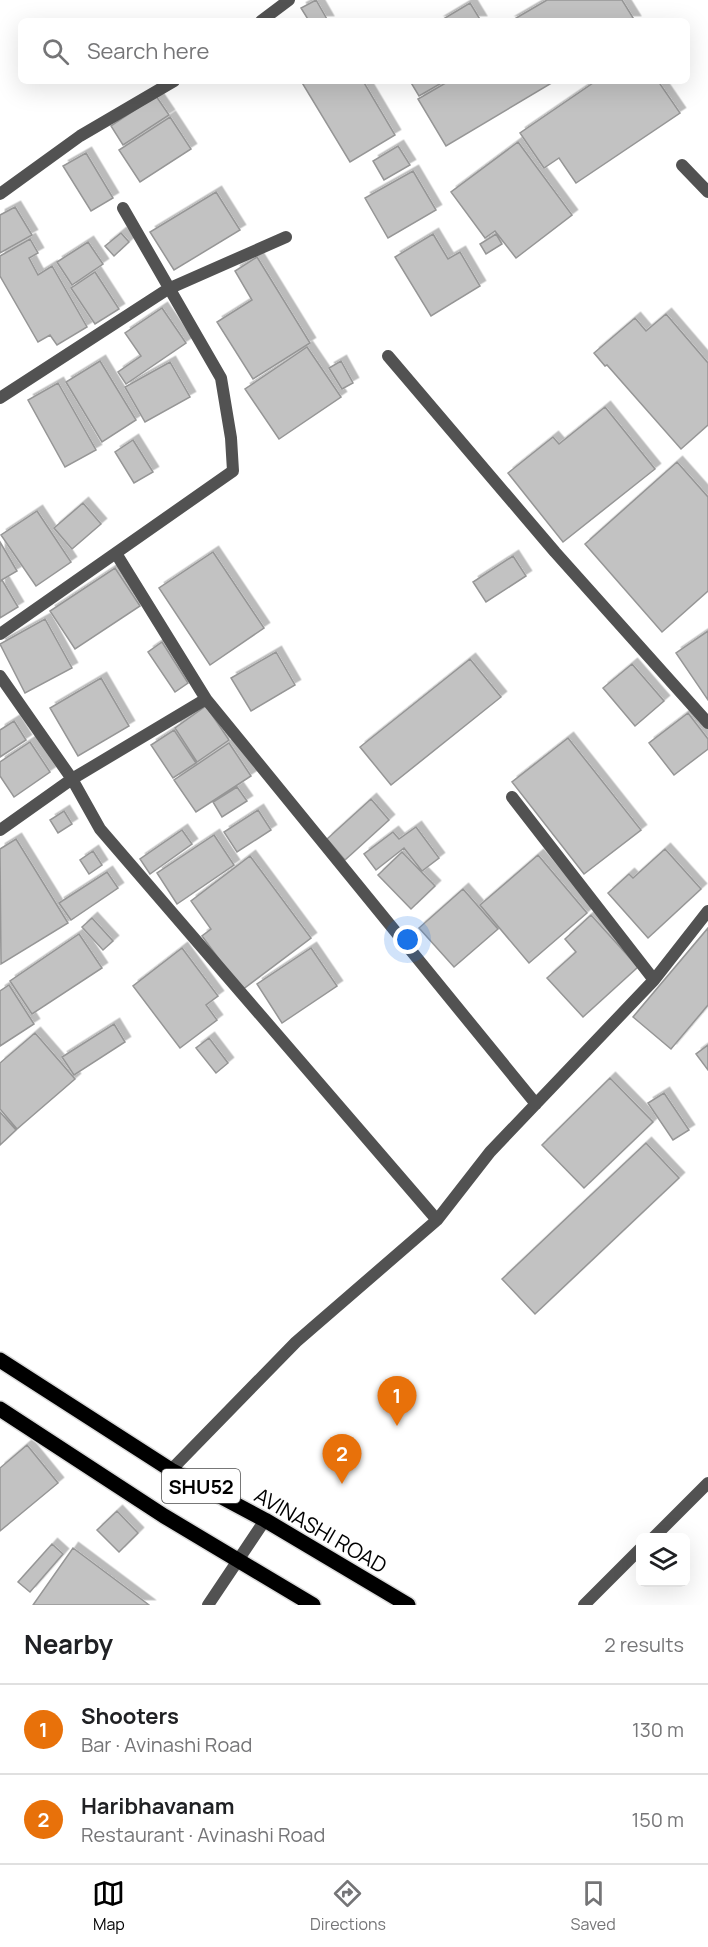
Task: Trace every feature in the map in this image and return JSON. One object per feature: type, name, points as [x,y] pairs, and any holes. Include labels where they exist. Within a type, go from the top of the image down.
[{"type":"main road","name":"AVINASHI ROAD","points":[[0,1359],[171,1470],[265,1521],[408,1605]]},
{"type":"main road","name":"SHU52","points":[[1,1412],[237,1562],[313,1605]]},
{"type":"street","points":[[265,18],[290,0]]},
{"type":"street","points":[[0,194],[80,136],[169,84]]},
{"type":"street","points":[[682,165],[708,192]]},
{"type":"street","points":[[0,634],[117,555],[233,471],[231,438],[221,378],[123,208]]},
{"type":"street","points":[[0,398],[168,289],[286,237]]},
{"type":"street","points":[[388,356],[555,552],[708,723]]},
{"type":"street","points":[[117,555],[206,699],[536,1104]]},
{"type":"street","points":[[0,676],[72,779],[100,829],[437,1220]]},
{"type":"street","points":[[0,830],[72,779],[206,699]]},
{"type":"street","points":[[512,797],[654,980]]},
{"type":"street","points":[[171,1470],[296,1342],[437,1220],[490,1152],[654,980],[708,910]]},
{"type":"street","points":[[658,1533],[708,1483]]},
{"type":"street","points":[[208,1605],[265,1521]]},
{"type":"street","points":[[584,1605],[636,1553]]},
{"type":"building","points":[[316,0],[326,18],[307,18],[301,8]]},
{"type":"building","points":[[547,0],[622,0],[633,18],[516,18]]},
{"type":"building","points":[[470,3],[479,18],[445,18]]},
{"type":"building","points":[[303,84],[365,84],[395,135],[350,162]]},
{"type":"building","points":[[412,84],[440,84],[419,96]]},
{"type":"building","points":[[444,84],[550,84],[446,146],[418,99]]},
{"type":"building","points":[[592,84],[660,84],[680,113],[576,183],[559,158],[544,168],[520,133]]},
{"type":"building","points":[[156,96],[169,115],[123,145],[111,126]]},
{"type":"building","points":[[170,117],[191,149],[140,182],[119,150]]},
{"type":"building","points":[[518,142],[572,215],[516,258],[495,231],[485,238],[451,192]]},
{"type":"building","points":[[398,146],[410,165],[384,180],[373,161]]},
{"type":"building","points":[[86,153],[113,198],[91,211],[63,166]]},
{"type":"building","points":[[413,171],[436,210],[388,238],[365,198]]},
{"type":"building","points":[[216,192],[240,230],[174,270],[150,232]]},
{"type":"building","points":[[15,207],[32,235],[0,253],[0,215]]},
{"type":"building","points":[[121,233],[129,242],[114,256],[105,246]]},
{"type":"building","points":[[433,234],[448,259],[460,252],[480,286],[431,316],[395,257]]},
{"type":"building","points":[[496,234],[502,244],[486,254],[480,244]]},
{"type":"building","points":[[30,239],[38,253],[29,258],[38,275],[52,266],[87,327],[57,345],[50,335],[38,342],[0,276],[0,256]]},
{"type":"building","points":[[88,242],[103,264],[72,285],[57,262]]},
{"type":"building","points":[[257,257],[310,343],[253,379],[217,322],[252,300],[235,271]]},
{"type":"building","points":[[95,272],[119,309],[95,324],[71,288]]},
{"type":"building","points":[[162,308],[186,343],[126,384],[118,372],[141,356],[125,333]]},
{"type":"building","points":[[666,314],[708,363],[708,425],[681,449],[594,353],[635,318],[646,331]]},
{"type":"building","points":[[307,347],[341,397],[279,439],[245,389]]},
{"type":"building","points":[[100,361],[136,420],[102,442],[66,382]]},
{"type":"building","points":[[341,361],[353,383],[342,389],[329,368]]},
{"type":"building","points":[[170,362],[190,397],[145,422],[125,387]]},
{"type":"building","points":[[58,383],[96,450],[65,467],[28,400]]},
{"type":"building","points":[[605,407],[655,469],[563,542],[508,473],[553,437],[559,444]]},
{"type":"building","points":[[133,440],[153,472],[134,483],[115,452]]},
{"type":"building","points":[[677,462],[708,497],[708,591],[662,632],[585,544]]},
{"type":"building","points":[[83,503],[101,524],[72,549],[54,528]]},
{"type":"building","points":[[37,511],[71,562],[36,586],[1,535]]},
{"type":"building","points":[[0,542],[17,571],[0,581]]},
{"type":"building","points":[[213,552],[264,628],[210,665],[159,588]]},
{"type":"building","points":[[513,556],[526,576],[486,602],[473,582]]},
{"type":"building","points":[[115,568],[140,606],[75,649],[50,611]]},
{"type":"building","points":[[2,580],[18,607],[0,618],[0,582]]},
{"type":"building","points":[[45,619],[72,668],[25,693],[0,644]]},
{"type":"building","points":[[708,631],[708,700],[676,653]]},
{"type":"building","points":[[162,642],[188,683],[175,692],[148,652]]},
{"type":"building","points":[[276,652],[295,685],[251,711],[231,678]]},
{"type":"building","points":[[470,659],[501,697],[391,785],[360,747]]},
{"type":"building","points":[[632,664],[664,701],[635,726],[603,688]]},
{"type":"building","points":[[101,678],[129,726],[78,756],[50,708]]},
{"type":"building","points":[[206,706],[229,740],[197,762],[175,728]]},
{"type":"building","points":[[688,713],[708,739],[708,749],[674,775],[649,743]]},
{"type":"building","points":[[14,721],[26,740],[0,757],[0,730]]},
{"type":"building","points":[[174,730],[196,763],[173,778],[151,745]]},
{"type":"building","points":[[568,738],[641,830],[584,874],[512,782]]},
{"type":"building","points":[[30,742],[50,772],[14,797],[0,776],[0,762]]},
{"type":"building","points":[[229,743],[251,776],[196,812],[174,780]]},
{"type":"building","points":[[237,787],[247,801],[222,817],[213,802]]},
{"type":"building","points":[[371,799],[389,820],[345,860],[327,839]]},
{"type":"building","points":[[258,810],[271,830],[237,852],[224,832]]},
{"type":"building","points":[[64,811],[72,824],[58,833],[50,820]]},
{"type":"building","points":[[416,827],[439,858],[422,871],[404,848],[376,870],[364,854],[393,832],[399,839]]},
{"type":"building","points":[[182,830],[192,844],[150,874],[140,859]]},
{"type":"building","points":[[214,835],[234,865],[177,904],[157,873]]},
{"type":"building","points":[[16,839],[68,923],[1,964],[0,849]]},
{"type":"building","points":[[665,849],[701,889],[648,938],[608,893],[629,874],[633,878]]},
{"type":"building","points":[[93,851],[102,865],[89,874],[80,860]]},
{"type":"building","points":[[402,852],[435,886],[411,909],[378,875]]},
{"type":"building","points":[[538,855],[587,913],[529,963],[480,905]]},
{"type":"building","points":[[250,856],[311,938],[242,990],[202,936],[211,929],[191,901]]},
{"type":"building","points":[[107,872],[118,888],[71,920],[59,903]]},
{"type":"building","points":[[463,889],[498,929],[454,967],[419,928]]},
{"type":"building","points":[[591,915],[638,967],[583,1017],[547,978],[576,952],[565,939]]},
{"type":"building","points":[[92,918],[113,941],[103,950],[82,927]]},
{"type":"building","points":[[708,928],[708,1005],[671,1049],[633,1017]]},
{"type":"building","points":[[79,934],[102,968],[32,1014],[10,981]]},
{"type":"building","points":[[182,948],[218,996],[206,1005],[217,1020],[180,1048],[133,986]]},
{"type":"building","points":[[311,948],[337,986],[282,1023],[257,984]]},
{"type":"building","points":[[9,985],[34,1024],[0,1046],[0,991]]},
{"type":"building","points":[[114,1024],[125,1042],[74,1075],[62,1057]]},
{"type":"building","points":[[35,1033],[75,1079],[17,1129],[0,1109],[0,1063]]},
{"type":"building","points":[[209,1038],[228,1063],[216,1073],[196,1048]]},
{"type":"building","points":[[708,1045],[708,1070],[696,1054]]},
{"type":"building","points":[[610,1078],[653,1122],[584,1188],[542,1145]]},
{"type":"building","points":[[664,1093],[689,1130],[673,1140],[648,1103]]},
{"type":"building","points":[[0,1112],[16,1130],[0,1145]]},
{"type":"building","points":[[646,1143],[679,1178],[535,1314],[502,1279]]},
{"type":"building","points":[[27,1445],[58,1483],[0,1531],[0,1468]]},
{"type":"building","points":[[117,1511],[138,1533],[119,1552],[97,1530]]},
{"type":"building","points":[[52,1544],[63,1554],[30,1592],[18,1582]]},
{"type":"building","points":[[73,1548],[149,1605],[33,1605]]},
{"type":"place","name":"Shooters","points":[[397,1426]]},
{"type":"place","name":"Haribhavanam","points":[[342,1484]]}]
